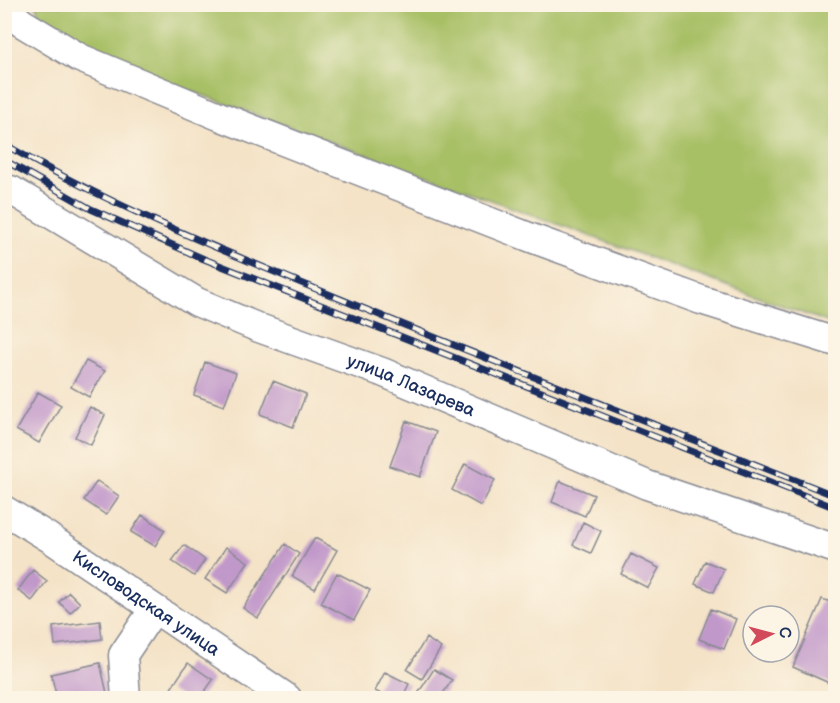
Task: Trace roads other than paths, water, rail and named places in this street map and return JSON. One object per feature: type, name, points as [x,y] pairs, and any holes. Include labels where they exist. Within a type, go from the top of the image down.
[{"type":"street","points":[[4,8],[22,23],[80,58],[219,116],[534,239],[701,300],[836,342]]},
{"type":"street","name":"улица Лазарева","points":[[4,189],[11,190],[197,302],[259,328],[382,372],[647,485],[836,549]]},
{"type":"street","name":"Кисловодская улица","points":[[4,510],[48,537],[287,699]]},
{"type":"street","points":[[126,699],[123,655],[154,609]]},
{"type":"railway","points":[[4,144],[89,190],[221,250],[836,496]]},
{"type":"railway","points":[[4,160],[91,209],[204,259],[836,508]]}]
